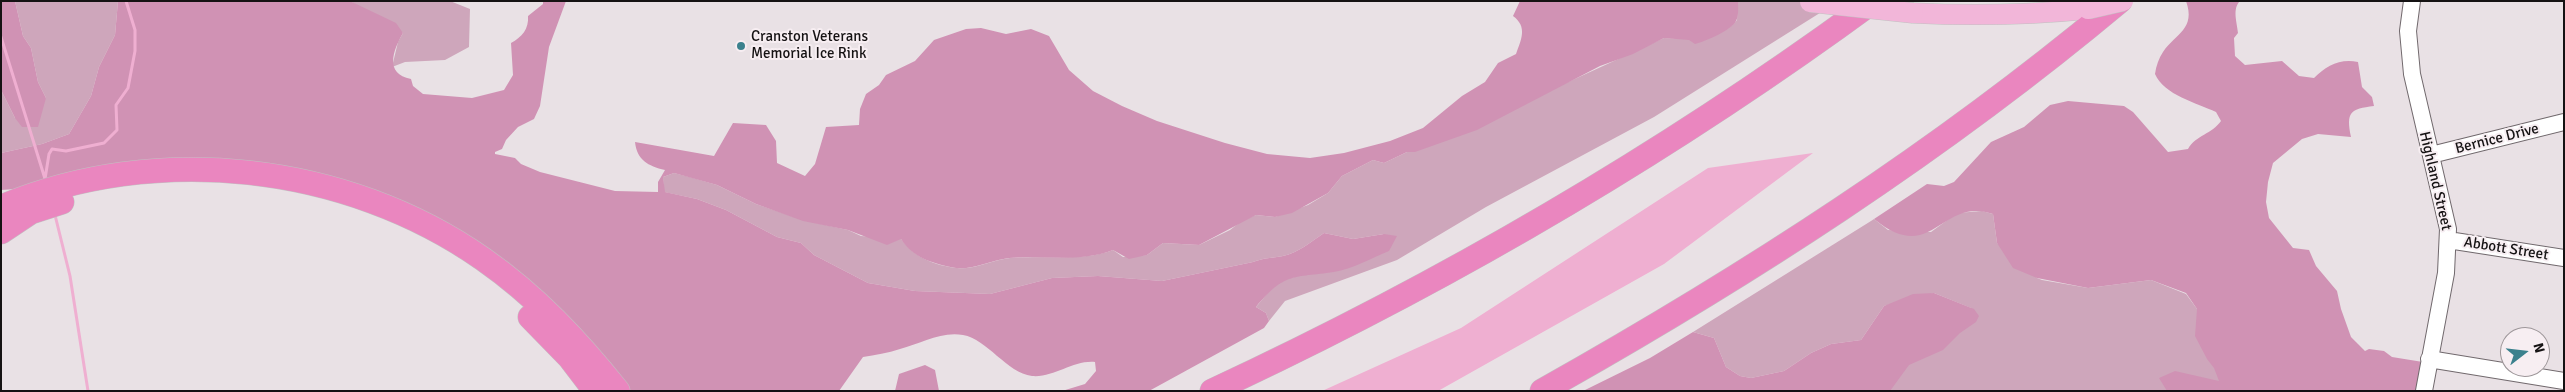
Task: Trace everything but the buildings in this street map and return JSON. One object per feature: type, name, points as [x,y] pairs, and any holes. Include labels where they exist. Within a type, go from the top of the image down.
[{"type":"highway","points":[[1212,391],[1384,306],[1561,208],[1718,108],[1874,1]]},
{"type":"highway","points":[[1542,391],[1708,295],[1846,206],[1993,101],[2122,1]]},
{"type":"highway","points":[[1,207],[27,205],[64,193],[99,177],[140,172],[212,170],[293,180],[369,201],[434,229],[504,274],[566,329],[618,391]]},
{"type":"highway","points":[[64,193],[140,187],[223,186],[295,196],[355,213],[406,233],[480,276],[548,334],[595,391]]},
{"type":"highway","points":[[1,232],[27,205]]},
{"type":"main road","points":[[1809,1],[1913,13],[1983,16],[2088,9],[2122,1]]},
{"type":"street","name":"Highland Street","points":[[2412,1],[2408,31],[2412,74],[2446,214],[2448,240],[2446,273],[2428,359],[2424,391]]},
{"type":"street","name":"Bernice Drive","points":[[2431,155],[2564,122]]},
{"type":"street","name":"Abbott Street","points":[[2448,240],[2564,258]]},
{"type":"street","points":[[2428,359],[2564,381]]},
{"type":"shaded area","points":[[1,1],[15,1],[23,36],[31,48],[38,82],[46,98],[38,127],[22,127],[15,118],[1,90]]},
{"type":"shaded area","points":[[15,1],[118,1],[115,35],[99,67],[91,96],[69,134],[42,144],[1,153],[1,90],[15,118],[46,98],[38,82],[31,48],[23,36]]},
{"type":"shaded area","points":[[118,1],[350,1],[396,23],[403,33],[394,54],[394,67],[402,76],[411,79],[413,86],[423,94],[472,98],[504,90],[513,75],[511,43],[524,32],[528,16],[543,4],[543,1],[566,1],[549,47],[540,106],[534,119],[518,127],[506,140],[502,149],[495,152],[495,154],[515,158],[521,164],[540,172],[615,191],[658,192],[658,182],[665,170],[644,161],[638,153],[635,142],[714,156],[733,123],[766,125],[776,141],[777,163],[805,176],[815,164],[826,127],[859,125],[860,109],[866,94],[879,85],[886,75],[915,61],[934,40],[966,29],[981,28],[1006,34],[1031,29],[1049,36],[1069,70],[1093,91],[1122,106],[1157,121],[1225,143],[1267,154],[1310,158],[1344,153],[1390,141],[1423,128],[1462,96],[1485,82],[1498,63],[1516,54],[1522,29],[1518,20],[1513,16],[1520,1],[1738,1],[1738,14],[1737,19],[1729,28],[1711,38],[1695,44],[1689,40],[1664,38],[1633,54],[1600,66],[1477,130],[1415,152],[1407,152],[1384,163],[1373,160],[1342,176],[1328,193],[1292,213],[1275,217],[1256,215],[1199,245],[1163,243],[1147,255],[1129,259],[1113,250],[1100,254],[1075,257],[1009,258],[969,268],[956,268],[925,259],[906,246],[901,239],[887,245],[848,230],[803,221],[756,204],[717,185],[674,173],[663,177],[665,192],[697,199],[726,210],[777,237],[801,243],[814,255],[868,283],[915,291],[990,294],[1052,278],[1098,276],[1162,281],[1283,256],[1305,246],[1324,233],[1353,239],[1384,234],[1397,236],[1389,251],[1355,266],[1341,271],[1299,276],[1283,282],[1256,307],[1266,313],[1269,321],[1264,328],[1149,391],[1062,391],[1085,384],[1096,371],[1095,362],[1079,364],[1040,376],[1032,376],[1014,369],[972,338],[955,334],[939,336],[881,354],[863,357],[839,391],[615,391],[572,340],[425,226],[252,174],[1,190],[1,153],[42,144],[69,134],[91,96],[99,67],[115,35]]},
{"type":"shaded area","points":[[350,1],[450,1],[470,9],[469,47],[445,60],[405,62],[392,67],[398,42],[403,33]]},
{"type":"shaded area","points":[[1738,1],[1808,1],[1831,6],[1654,117],[1486,207],[1397,260],[1285,301],[1269,321],[1266,313],[1256,307],[1271,289],[1283,280],[1309,273],[1335,271],[1384,234],[1353,239],[1324,233],[1305,246],[1283,256],[1162,281],[1098,276],[1052,278],[990,294],[915,291],[868,283],[814,255],[801,243],[777,237],[726,210],[697,199],[664,192],[663,177],[674,173],[690,177],[717,185],[756,204],[803,220],[848,230],[861,236],[901,239],[907,246],[926,260],[957,268],[970,268],[1010,258],[1088,256],[1113,250],[1123,257],[1147,255],[1163,243],[1199,245],[1230,230],[1243,220],[1256,215],[1275,217],[1308,205],[1328,193],[1342,176],[1373,160],[1384,163],[1407,152],[1431,145],[1664,38],[1703,36],[1723,31],[1737,20]]},
{"type":"shaded area","points":[[2186,1],[2240,1],[2236,8],[2238,33],[2234,38],[2235,56],[2245,65],[2282,61],[2299,76],[2314,78],[2323,70],[2339,62],[2358,62],[2362,87],[2372,97],[2374,106],[2352,113],[2349,122],[2351,137],[2318,134],[2302,139],[2273,163],[2268,182],[2266,202],[2269,218],[2293,248],[2309,250],[2316,266],[2337,291],[2351,337],[2365,351],[2369,349],[2384,351],[2392,357],[2429,363],[2424,391],[2167,391],[2159,378],[2175,371],[2219,381],[2214,368],[2195,336],[2197,309],[2186,293],[2151,280],[2088,288],[2037,278],[2013,268],[1997,243],[1993,214],[1975,211],[1960,214],[1924,234],[1910,236],[1894,232],[1874,219],[1927,184],[1944,186],[1954,182],[1991,142],[2024,127],[2050,105],[2068,101],[2124,106],[2133,112],[2168,152],[2188,149],[2191,144],[2221,121],[2216,112],[2173,93],[2159,81],[2155,74],[2163,52],[2187,24],[2188,10]]},
{"type":"shaded area","points":[[1813,153],[1664,264],[1438,391],[1322,391],[1461,328],[1708,168]]},
{"type":"shaded area","points":[[1982,211],[1993,214],[1997,243],[2037,278],[2088,288],[2151,280],[2186,294],[2197,309],[2289,391],[1840,391],[1971,308],[1934,293],[1884,306],[1861,340],[1831,344],[1811,353],[1784,371],[1751,378],[1740,376],[1726,367],[1714,338],[1693,332],[1874,219],[1888,230],[1931,232],[1957,213]]},
{"type":"shaded area","points":[[1934,293],[1974,309],[1979,316],[1976,322],[1960,333],[1943,350],[1909,365],[1890,391],[1583,391],[1650,358],[1693,332],[1714,338],[1726,367],[1740,376],[1751,378],[1784,371],[1811,353],[1831,344],[1861,340],[1884,306],[1913,294]]},
{"type":"shaded area","points":[[925,365],[935,370],[939,391],[895,391],[899,374]]},
{"type":"waterway","points":[[45,179],[49,154],[52,149],[66,151],[104,143],[117,130],[116,105],[128,88],[135,51],[135,30],[126,1]]},
{"type":"waterway","points":[[1,37],[46,182]]},
{"type":"waterway","points":[[55,215],[70,276],[88,391]]},
{"type":"place","name":"Cranston Veterans Memorial Ice Rink","points":[[741,46]]}]
